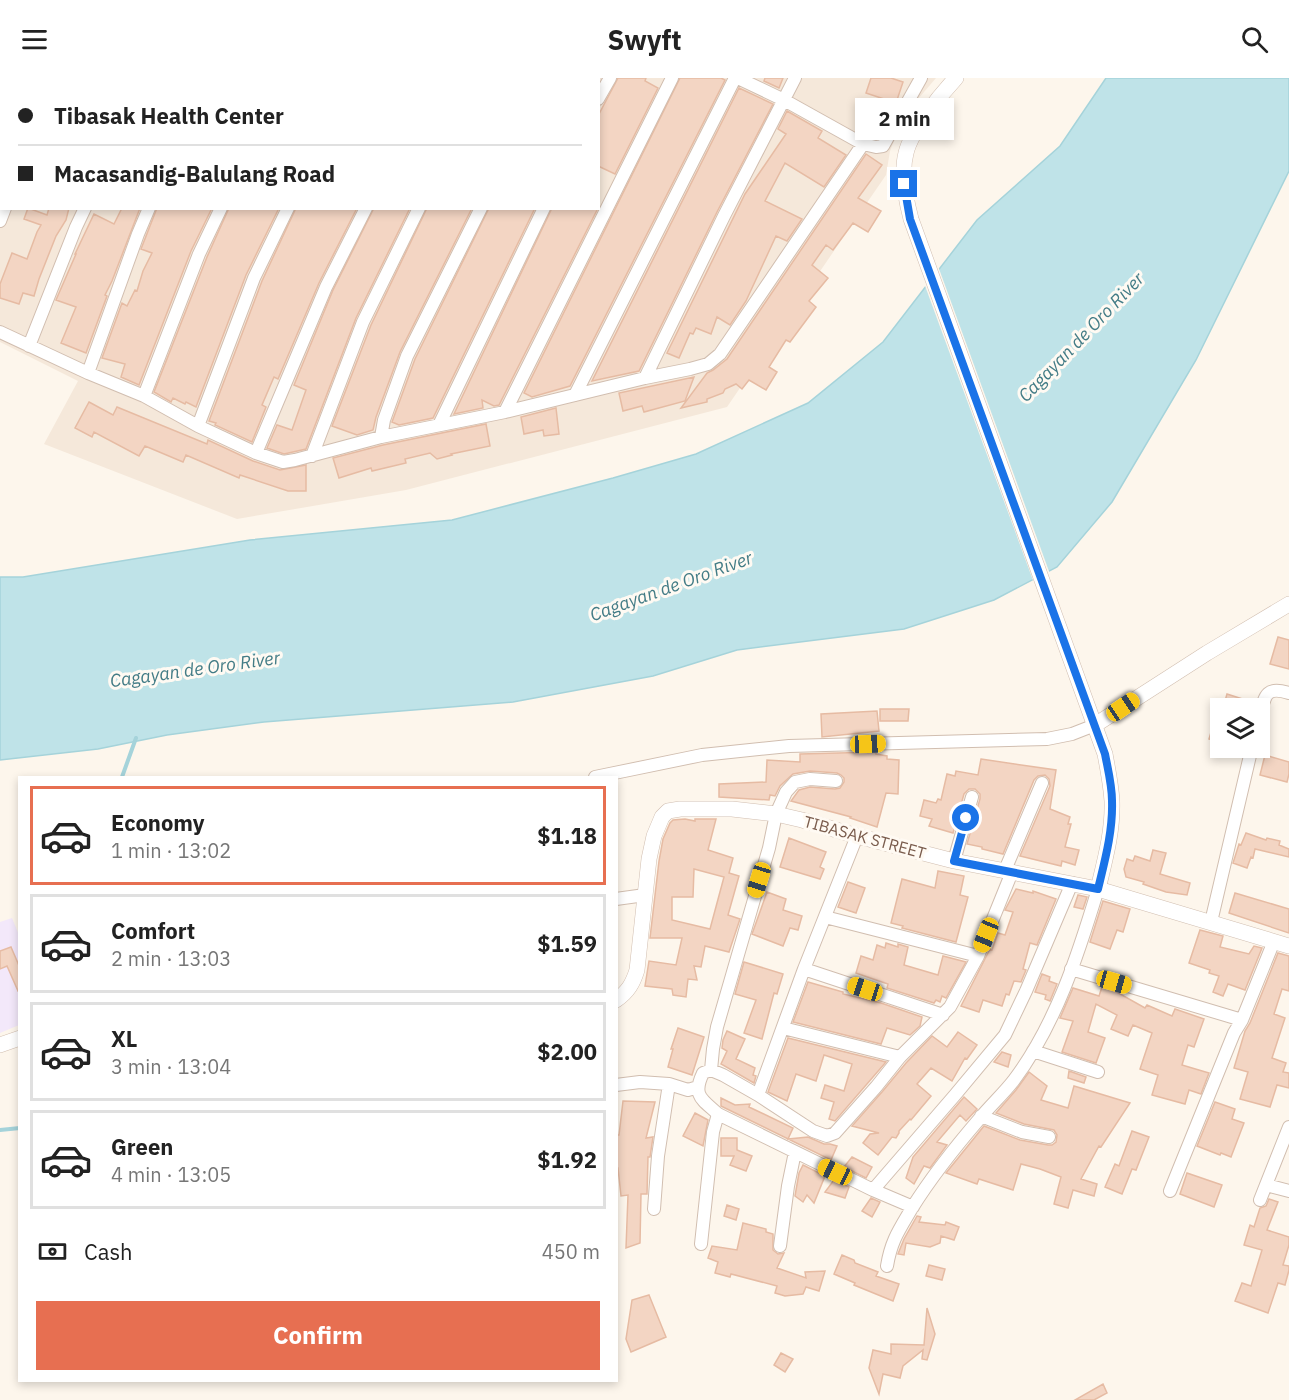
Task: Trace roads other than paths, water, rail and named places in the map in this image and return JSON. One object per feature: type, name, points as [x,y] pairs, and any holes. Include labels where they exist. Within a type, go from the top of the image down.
[{"type":"street","points":[[600,95],[609,78]]},
{"type":"street","points":[[505,412],[672,78]]},
{"type":"street","points":[[575,395],[737,78],[784,100],[863,144],[876,147],[883,146],[921,78]]},
{"type":"street","points":[[645,378],[795,78]]},
{"type":"street","points":[[887,1266],[890,1249],[897,1233],[913,1207],[946,1159],[1014,1080],[1051,1019],[1071,969],[1098,889],[1112,822],[1112,800],[1105,754],[910,219],[904,184],[906,153],[921,123],[956,78]]},
{"type":"street","points":[[0,332],[88,374],[144,396],[198,426],[256,453],[283,462],[312,456],[381,437],[505,412],[708,364],[720,354],[863,144]]},
{"type":"street","points":[[29,346],[84,210]]},
{"type":"street","points":[[88,374],[148,210]]},
{"type":"street","points":[[144,396],[199,254],[220,210]]},
{"type":"street","points":[[198,426],[254,278],[287,210]]},
{"type":"street","points":[[256,453],[326,287],[365,210]]},
{"type":"street","points":[[312,456],[363,322],[418,210]]},
{"type":"street","points":[[381,437],[384,420],[407,356],[480,210]]},
{"type":"street","points":[[439,425],[543,210]]},
{"type":"street","points":[[600,776],[702,754],[746,749],[1047,739],[1072,734],[1095,725],[1207,653],[1289,604]]},
{"type":"street","points":[[1264,698],[1269,692],[1276,690],[1289,693]]},
{"type":"street","points":[[1211,922],[1249,758]]},
{"type":"street","points":[[711,1070],[717,1027],[769,848],[776,814],[786,792],[795,782],[810,779],[836,781]]},
{"type":"street","points":[[913,1207],[873,1190],[718,1114],[702,1100],[698,1087],[699,1081],[703,1073],[711,1070],[758,1095],[813,1131],[827,1136],[835,1133],[876,1088],[900,1057],[950,1007],[978,956],[1042,783]]},
{"type":"street","points":[[954,861],[972,797]]},
{"type":"street","name":"TIBASAK STREET","points":[[618,999],[626,993],[632,984],[637,970],[649,859],[654,836],[662,817],[668,811],[680,809],[732,809],[776,814],[954,861],[1098,889],[1282,944]]},
{"type":"street","points":[[758,1095],[804,969],[857,836]]},
{"type":"street","points":[[873,1190],[1005,1035],[1026,992],[1071,883]]},
{"type":"street","points":[[618,899],[645,895]]},
{"type":"street","points":[[825,917],[978,956]]},
{"type":"street","points":[[1170,1191],[1234,1033],[1282,944]]},
{"type":"street","points":[[804,969],[943,1015]]},
{"type":"street","points":[[1071,969],[1242,1020]]},
{"type":"street","points":[[783,1028],[900,1057]]},
{"type":"street","points":[[0,1046],[18,1039]]},
{"type":"street","points":[[1033,1052],[1098,1072]]},
{"type":"street","points":[[618,1085],[640,1082],[669,1084],[688,1090],[698,1087]]},
{"type":"street","points":[[654,1209],[658,1156],[669,1084]]},
{"type":"street","points":[[701,1244],[713,1132],[718,1114]]},
{"type":"street","points":[[981,1116],[1022,1132],[1049,1137]]},
{"type":"street","points":[[1260,1200],[1289,1127]]},
{"type":"street","points":[[780,1246],[795,1152]]},
{"type":"street","points":[[1266,1185],[1289,1191]]},
{"type":"water","name":"Cagayan de Oro River","points":[[1106,78],[1289,78],[1289,171],[1196,360],[1112,502],[1057,567],[994,600],[904,629],[737,650],[653,676],[513,702],[264,722],[167,735],[98,749],[0,760],[0,577],[23,577],[250,540],[452,520],[696,454],[808,403],[883,342],[977,220],[1060,146]]},
{"type":"waterway","points":[[122,776],[136,738]]},
{"type":"waterway","points":[[0,1130],[18,1128]]}]
